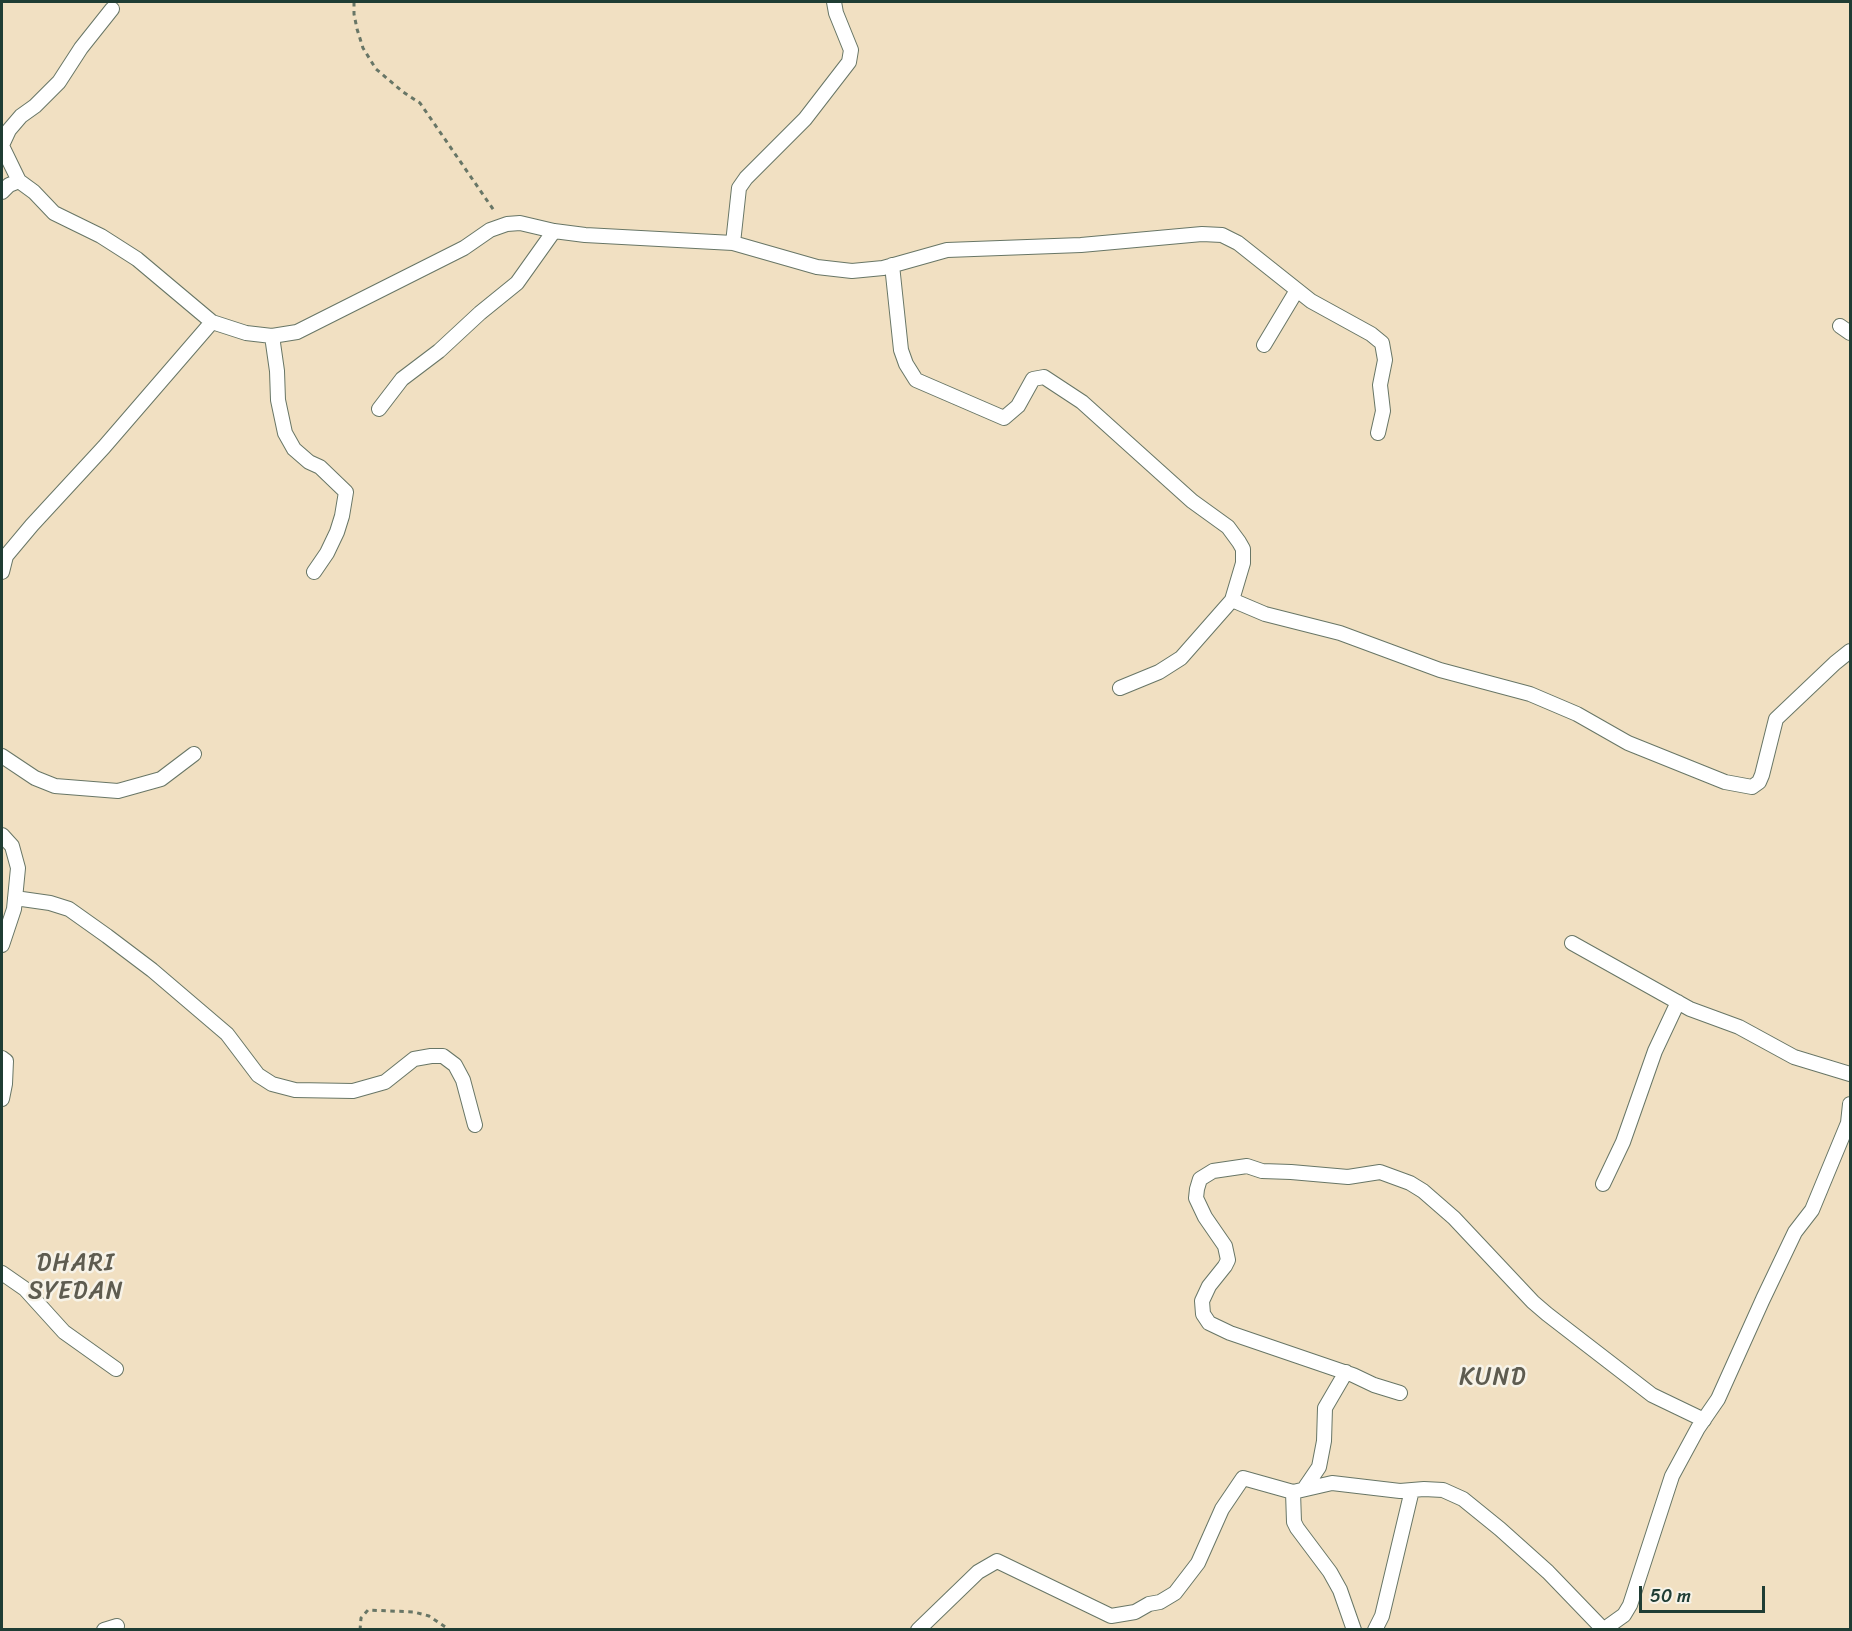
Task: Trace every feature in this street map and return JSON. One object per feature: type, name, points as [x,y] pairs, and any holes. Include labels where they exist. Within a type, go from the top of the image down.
[{"type":"street","points":[[733,243],[739,188],[746,178],[805,119],[849,62],[851,50],[834,2]]},
{"type":"street","points":[[112,9],[81,48],[59,82],[9,130],[2,146],[20,181],[54,213],[101,236],[137,259],[212,322],[246,333],[272,336],[297,332],[464,248],[490,230],[507,224],[520,223],[554,231],[733,243],[817,267],[852,271],[892,265],[947,250],[1081,245],[1202,234],[1222,236],[1238,243],[1311,301],[1371,334],[1382,343],[1385,360],[1380,385],[1383,411],[1378,433]]},
{"type":"street","points":[[2,192],[9,185],[20,181]]},
{"type":"street","points":[[379,410],[402,379],[439,351],[480,313],[518,283],[554,231]]},
{"type":"street","points":[[892,265],[901,350],[916,380],[1004,418],[1018,406],[1033,379],[1044,377],[1082,402],[1192,501],[1234,534],[1243,549],[1244,563],[1232,600],[1181,658],[1159,672],[1120,688]]},
{"type":"street","points":[[1264,345],[1297,290]]},
{"type":"street","points":[[2,572],[6,556],[32,525],[104,447],[212,322]]},
{"type":"street","points":[[272,336],[278,400],[285,433],[294,449],[309,462],[321,467],[346,492],[337,532],[314,572]]},
{"type":"street","points":[[1232,600],[1265,614],[1340,633],[1440,670],[1530,694],[1577,714],[1628,743],[1725,782],[1752,787],[1759,782],[1762,775],[1776,719],[1835,663],[1851,651]]},
{"type":"street","points":[[2,756],[35,778],[55,786],[118,791],[161,779],[194,754]]},
{"type":"street","points":[[2,835],[12,846],[18,868],[14,909],[2,945]]},
{"type":"street","points":[[15,898],[50,903],[69,909],[127,950],[227,1034],[258,1075],[272,1084],[296,1090],[353,1091],[385,1082],[414,1059],[443,1056],[455,1065],[463,1080],[475,1125]]},
{"type":"street","points":[[1572,943],[1690,1009],[1740,1027],[1794,1056],[1851,1074]]},
{"type":"street","points":[[1603,1184],[1623,1142],[1655,1051],[1678,1002]]},
{"type":"street","points":[[2,1058],[6,1060],[2,1099]]},
{"type":"street","points":[[918,1629],[978,1572],[997,1561],[1111,1616],[1136,1612],[1149,1604],[1160,1602],[1175,1593],[1198,1563],[1222,1509],[1243,1478],[1298,1490],[1332,1483],[1400,1491],[1443,1490],[1463,1499],[1548,1572],[1603,1629],[1624,1615],[1629,1605],[1672,1476],[1718,1399],[1762,1299],[1795,1232],[1812,1210],[1848,1123],[1851,1104]]},
{"type":"street","points":[[1400,1393],[1374,1385],[1346,1372],[1230,1333],[1209,1323],[1203,1314],[1204,1294],[1228,1260],[1225,1246],[1204,1217],[1196,1198],[1200,1179],[1206,1174],[1222,1169],[1247,1166],[1262,1171],[1348,1177],[1380,1172],[1410,1183],[1455,1218],[1533,1302],[1547,1314],[1652,1395],[1704,1420]]},
{"type":"street","points":[[2,1273],[25,1289],[63,1332],[116,1369]]},
{"type":"street","points":[[1346,1372],[1325,1408],[1324,1441],[1319,1467],[1298,1490],[1294,1522],[1330,1572],[1340,1590],[1354,1629]]},
{"type":"street","points":[[1375,1629],[1382,1616],[1412,1490]]},
{"type":"path","points":[[354,2],[354,14],[363,48],[376,69],[420,103],[453,152],[467,168],[490,206],[507,224]]},
{"type":"path","points":[[360,1629],[361,1618],[368,1610],[414,1612],[429,1616],[450,1629]]},
{"type":"district","name":"DHARI SYEDAN","points":[[76,1278]]},
{"type":"district","name":"KUND","points":[[1493,1378]]}]
